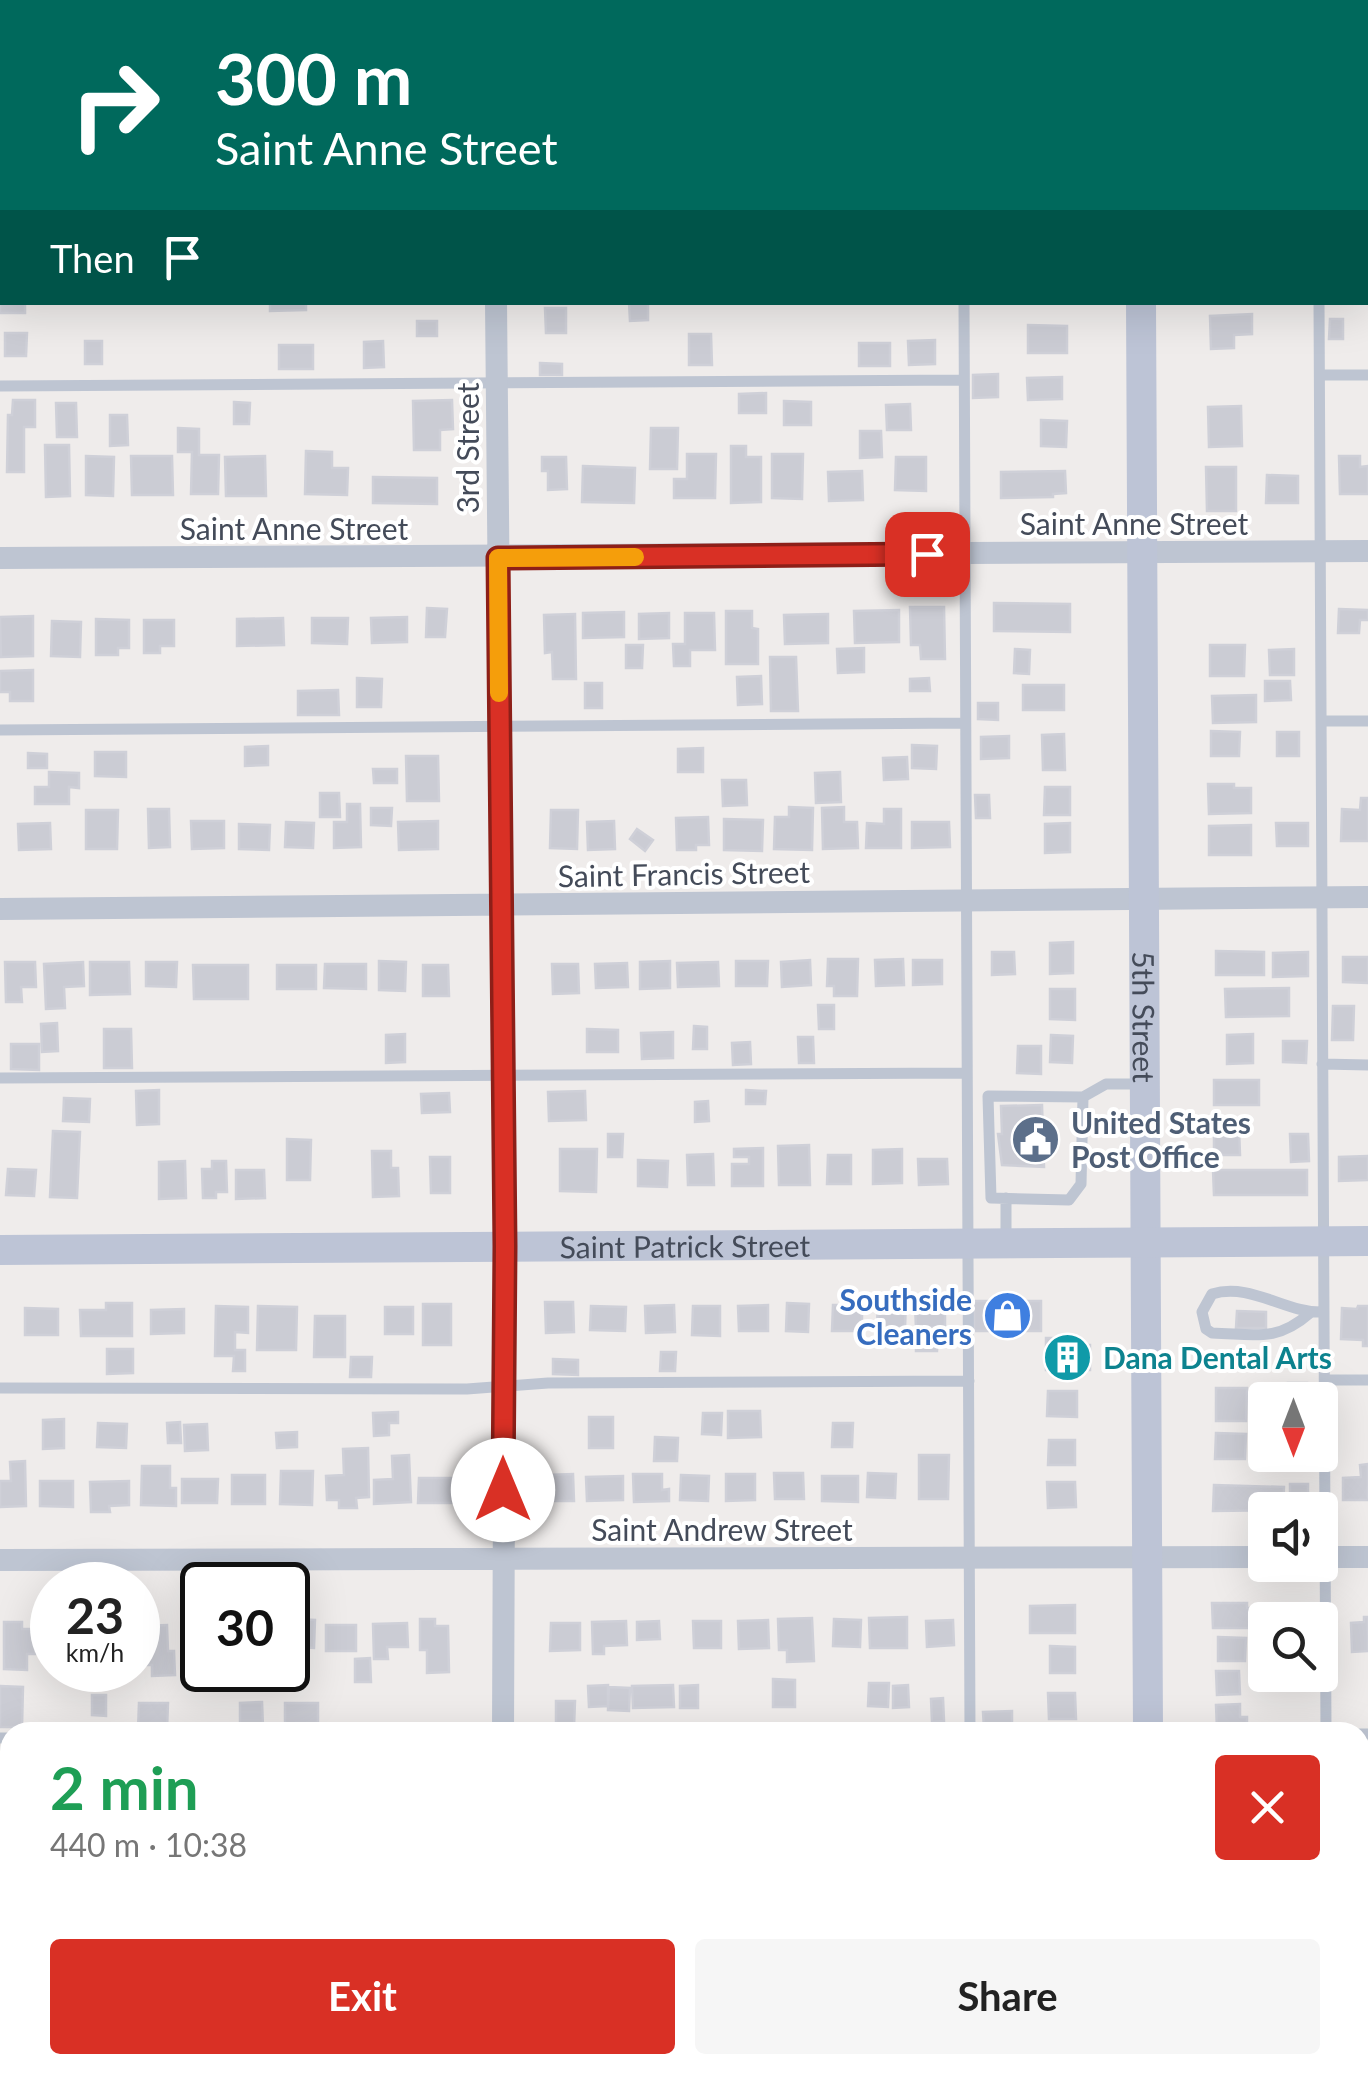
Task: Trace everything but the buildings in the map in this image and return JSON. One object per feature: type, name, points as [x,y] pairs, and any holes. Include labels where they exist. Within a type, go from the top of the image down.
[{"type":"main road","name":"5th Street","points":[[1141,305],[1148,1722]]},
{"type":"main road","name":"Saint Patrick Street","points":[[0,1250],[1368,1242]]},
{"type":"street","name":"3rd Street","points":[[496,305],[505,1246],[503,1722]]},
{"type":"street","name":"Saint Anne Street","points":[[0,558],[1368,551]]},
{"type":"street","name":"Saint Francis Street","points":[[0,909],[1368,897]]},
{"type":"street","name":"Saint Andrew Street","points":[[0,1560],[1248,1556]]},
{"type":"street","points":[[1338,1556],[1368,1556]]},
{"type":"lane","points":[[964,305],[970,1722]]},
{"type":"lane","points":[[1319,305],[1323,1492]]},
{"type":"lane","points":[[1320,374],[1368,374]]},
{"type":"lane","points":[[0,386],[964,380]]},
{"type":"lane","points":[[1322,721],[1368,721]]},
{"type":"lane","points":[[0,730],[965,722]]},
{"type":"lane","points":[[1322,1064],[1368,1065]]},
{"type":"lane","points":[[0,1078],[966,1073]]},
{"type":"lane","points":[[1083,1098],[988,1096],[991,1198],[1068,1200],[1081,1184],[1083,1098],[1093,1088],[1106,1084],[1144,1084]]},
{"type":"lane","points":[[1006,1198],[1006,1243]]},
{"type":"lane","points":[[1310,1313],[1280,1334],[1272,1335],[1212,1333],[1206,1329],[1202,1312],[1212,1294],[1231,1292],[1267,1298],[1310,1313],[1324,1312]]},
{"type":"lane","points":[[1324,1380],[1368,1380]]},
{"type":"lane","points":[[0,1388],[467,1389],[504,1385],[969,1381]]},
{"type":"lane","points":[[1323,1582],[1326,1722]]},
{"type":"slow traffic","points":[[499,693],[498,558],[635,557]]},
{"type":"place","name":"United States Post Office","points":[[1036,1139]]},
{"type":"place","name":"Southside Cleaners","points":[[1007,1316]]},
{"type":"place","name":"Dana Dental Arts","points":[[1068,1357]]},
{"type":"route","points":[[503,1490],[505,1246],[498,558],[927,554]]}]
